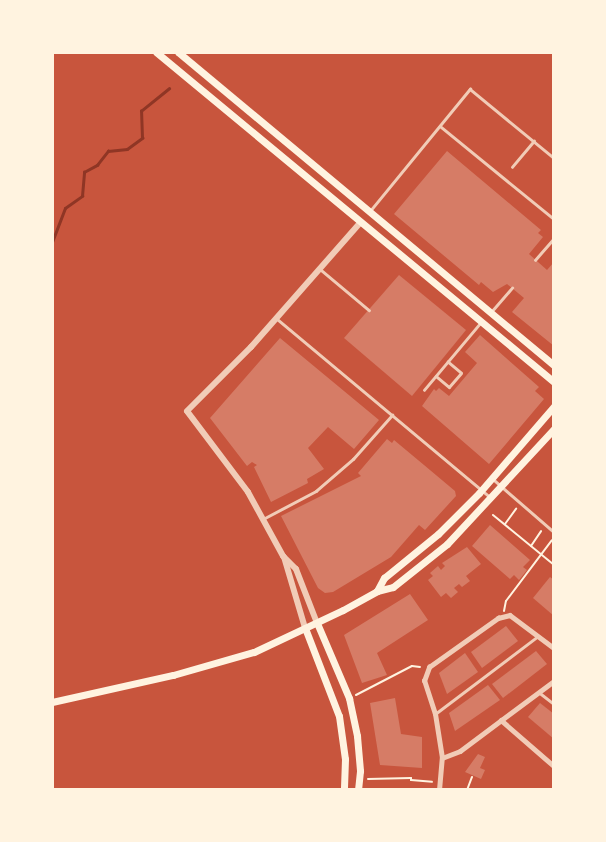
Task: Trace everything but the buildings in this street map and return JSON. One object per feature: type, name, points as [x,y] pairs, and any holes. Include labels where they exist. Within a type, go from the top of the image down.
[{"type":"main road","points":[[156,52],[359,224],[554,382]]},
{"type":"main road","points":[[178,52],[554,365]]},
{"type":"main road","points":[[377,591],[384,578],[438,534],[481,490],[554,406]]},
{"type":"main road","points":[[52,702],[173,675],[254,652],[377,591],[393,587],[447,544],[554,429]]},
{"type":"main road","points":[[317,623],[349,698],[357,736],[360,771],[358,789]]},
{"type":"main road","points":[[305,628],[338,716],[345,759],[344,789]]},
{"type":"street","points":[[305,628],[283,556],[263,519],[222,455],[187,411],[276,318],[369,212]]},
{"type":"street","points":[[283,556],[296,569],[317,623]]},
{"type":"street","points":[[439,789],[442,758],[435,714],[424,681],[429,667],[510,615],[554,648]]},
{"type":"street","points":[[442,758],[460,751],[554,681]]},
{"type":"street","points":[[501,720],[554,765]]},
{"type":"lane","points":[[369,212],[470,89],[554,158]]},
{"type":"lane","points":[[440,126],[554,219]]},
{"type":"lane","points":[[512,167],[534,141]]},
{"type":"lane","points":[[535,260],[554,238]]},
{"type":"lane","points":[[320,269],[369,310]]},
{"type":"lane","points":[[490,314],[512,288]]},
{"type":"lane","points":[[276,318],[492,498]]},
{"type":"lane","points":[[424,390],[481,322]]},
{"type":"lane","points":[[436,376],[449,387],[461,373],[448,362]]},
{"type":"lane","points":[[436,367],[440,371]]},
{"type":"lane","points":[[263,519],[316,491],[353,459],[392,415]]},
{"type":"lane","points":[[492,478],[554,532]]},
{"type":"lane","points":[[435,714],[538,636]]},
{"type":"lane","points":[[540,692],[554,704]]},
{"type":"path","points":[[505,525],[516,509]]},
{"type":"path","points":[[494,515],[554,565]]},
{"type":"path","points":[[530,546],[541,531]]},
{"type":"path","points":[[503,617],[506,601],[552,540]]},
{"type":"path","points":[[349,698],[412,666],[429,667]]},
{"type":"path","points":[[467,789],[472,777]]},
{"type":"path","points":[[368,779],[411,778],[440,782]]},
{"type":"waterway","points":[[52,242],[65,208],[82,196],[84,172],[97,165],[108,151],[127,149],[142,138],[141,111],[169,88]]}]
